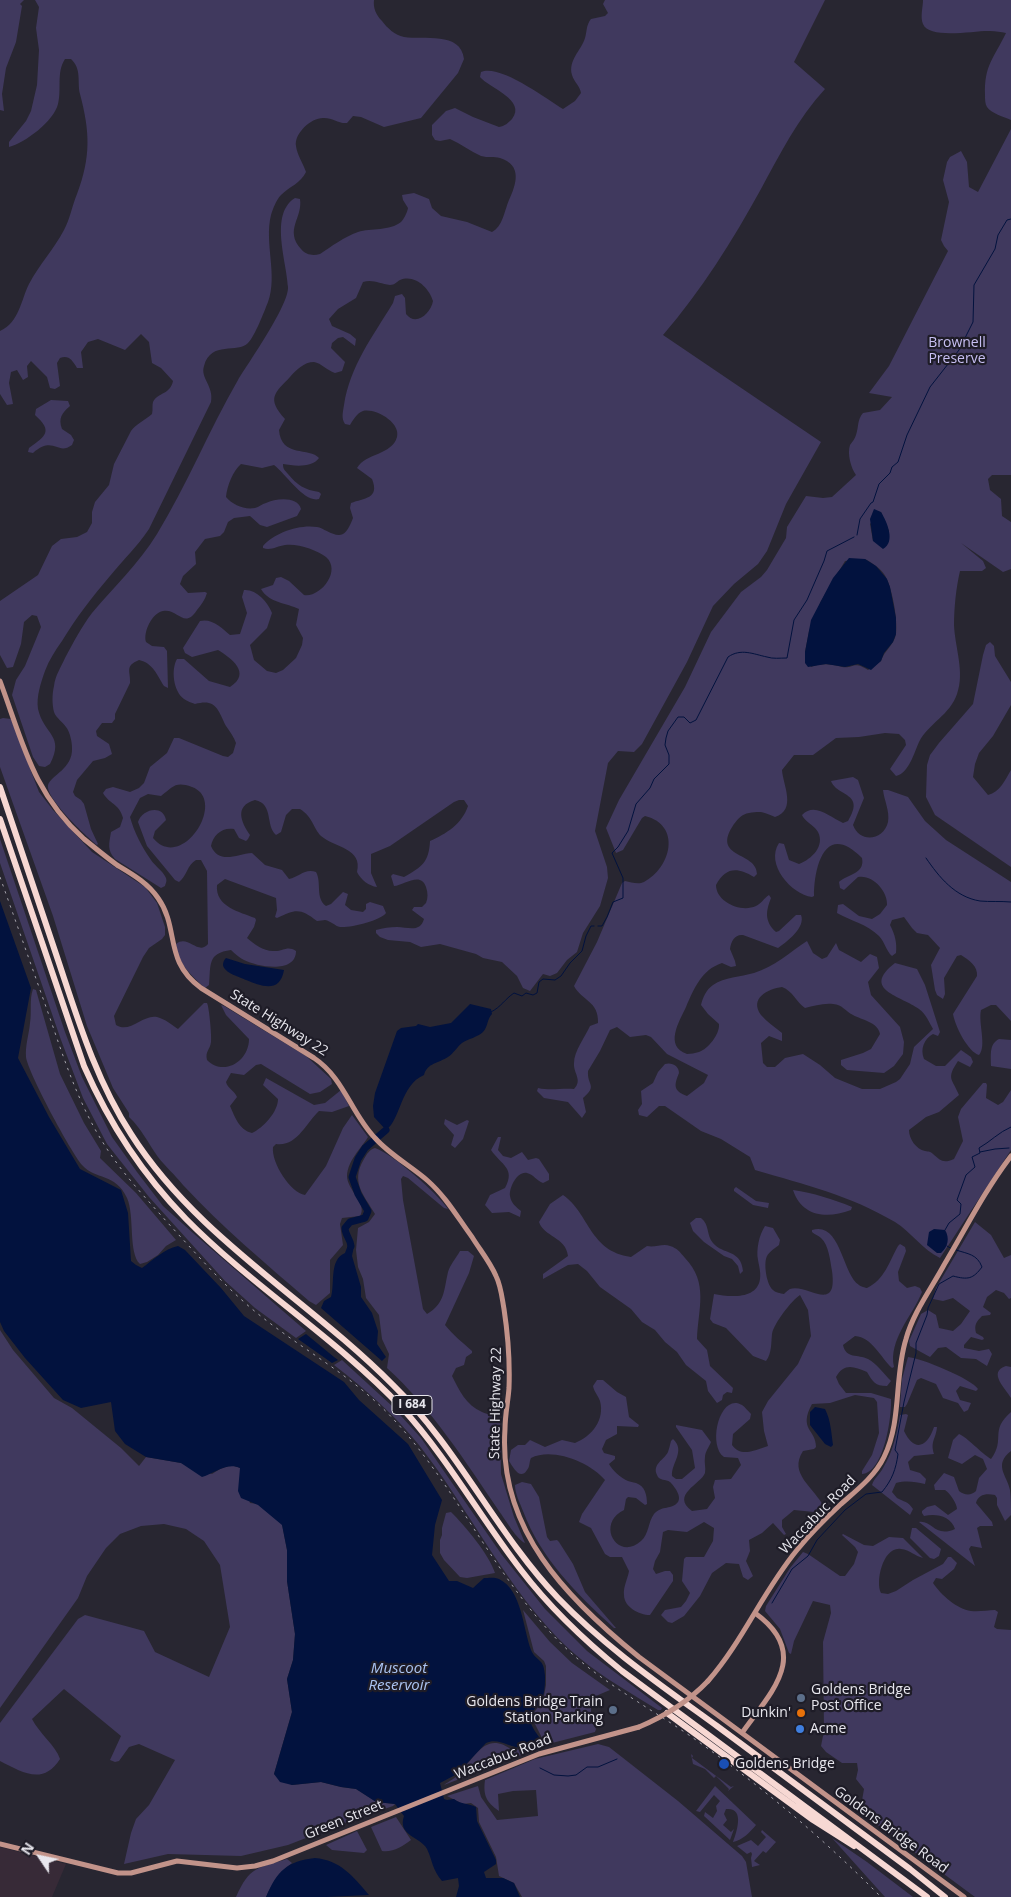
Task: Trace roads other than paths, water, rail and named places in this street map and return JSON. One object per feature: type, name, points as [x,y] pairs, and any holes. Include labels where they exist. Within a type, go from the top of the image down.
[{"type":"highway","name":"I 684","points":[[0,787],[93,1062],[120,1116],[141,1150],[165,1181],[207,1225],[366,1359],[409,1401],[452,1453],[529,1564],[583,1622],[645,1674],[910,1869],[945,1897]]},
{"type":"highway","name":"I 684","points":[[0,819],[84,1066],[101,1103],[122,1139],[157,1187],[200,1232],[348,1358],[402,1408],[443,1459],[521,1570],[576,1631],[622,1671],[927,1897]]},
{"type":"highway","points":[[667,1713],[844,1842],[869,1854]]},
{"type":"main road","name":"State Highway 22","points":[[0,681],[32,769],[46,796],[65,821],[84,839],[102,854],[141,880],[156,894],[163,905],[167,917],[175,954],[186,975],[201,988],[325,1066],[339,1082],[372,1135],[379,1143],[438,1190],[486,1258],[497,1278],[504,1310],[508,1345],[508,1388],[504,1440],[506,1470],[516,1509],[531,1542],[559,1581],[596,1620],[639,1657],[710,1709]]},
{"type":"main road","name":"Waccabuc Road","points":[[450,1790],[548,1751],[639,1727],[686,1702],[708,1681],[731,1653],[780,1572],[796,1551],[828,1517],[864,1484],[883,1459],[888,1449],[893,1427],[902,1354],[910,1327],[986,1191],[1011,1156]]},
{"type":"main road","points":[[742,1733],[777,1684],[784,1663],[782,1647],[777,1634],[755,1613]]},
{"type":"main road","name":"Goldens Bridge Road","points":[[710,1709],[964,1897]]},
{"type":"main road","name":"Green Street","points":[[0,1844],[118,1873],[131,1873],[177,1861],[230,1868],[246,1868],[273,1861],[450,1790]]},
{"type":"water","points":[[874,509],[881,512],[889,532],[889,542],[883,549],[873,541],[870,519]]},
{"type":"water","points":[[849,558],[865,559],[876,566],[887,579],[896,618],[896,634],[893,642],[884,653],[881,661],[871,670],[858,664],[845,667],[826,664],[808,667],[805,663],[805,652],[811,620],[833,578]]},
{"type":"water","name":"Muscoot Reservoir","points":[[0,901],[31,988],[18,1058],[49,1117],[80,1169],[121,1190],[128,1213],[131,1261],[142,1268],[163,1252],[178,1246],[185,1250],[221,1288],[244,1316],[344,1382],[359,1400],[408,1444],[442,1500],[435,1525],[432,1555],[449,1581],[457,1581],[473,1588],[484,1578],[496,1578],[507,1584],[513,1592],[521,1611],[531,1650],[544,1670],[545,1685],[543,1696],[530,1718],[535,1732],[540,1738],[532,1745],[524,1748],[492,1741],[486,1743],[457,1774],[440,1783],[444,1799],[454,1799],[476,1807],[477,1821],[496,1860],[496,1864],[484,1872],[486,1878],[503,1878],[514,1883],[520,1897],[456,1897],[459,1886],[458,1878],[442,1881],[434,1869],[427,1849],[404,1828],[404,1816],[395,1804],[376,1802],[356,1789],[321,1782],[292,1785],[280,1782],[274,1774],[292,1712],[287,1679],[293,1660],[295,1634],[287,1581],[287,1550],[282,1525],[258,1505],[241,1498],[238,1491],[240,1468],[230,1466],[202,1477],[181,1463],[146,1457],[125,1444],[115,1431],[111,1402],[81,1408],[63,1400],[25,1358],[4,1331],[0,1322]]},
{"type":"water","points":[[226,958],[245,964],[284,970],[282,978],[278,983],[269,986],[252,982],[226,970],[223,965]]},
{"type":"water","points":[[470,1004],[491,1009],[492,1014],[485,1030],[462,1043],[448,1057],[428,1068],[424,1075],[410,1086],[395,1119],[386,1130],[374,1117],[373,1106],[375,1093],[397,1031],[401,1028],[418,1024],[430,1027],[451,1023]]},
{"type":"water","points":[[934,1229],[945,1230],[948,1239],[947,1245],[941,1253],[937,1253],[927,1245],[929,1232]]},
{"type":"water","points":[[348,1245],[354,1246],[352,1256],[361,1287],[361,1297],[372,1313],[378,1331],[377,1344],[386,1357],[382,1361],[321,1308],[324,1301],[331,1297],[333,1272],[337,1261],[345,1253]]},
{"type":"water","points":[[306,1334],[338,1360],[332,1363],[298,1339]]},
{"type":"water","points":[[815,1407],[825,1409],[827,1413],[833,1445],[831,1447],[825,1444],[810,1425],[810,1412]]},
{"type":"water","points":[[315,1858],[332,1862],[345,1870],[369,1895],[266,1897],[274,1880],[284,1869],[305,1859]]},
{"type":"waterway","points":[[857,535],[860,519],[873,502],[879,484],[898,462],[907,435],[930,387],[959,350],[973,322],[974,285],[995,249],[998,235],[1007,220],[1011,219]]},
{"type":"waterway","points":[[598,926],[602,926],[613,902],[623,898],[623,878],[612,853],[628,831],[636,804],[650,788],[654,779],[669,764],[669,755],[665,745],[668,731],[678,717],[684,717],[690,723],[696,720],[728,657],[742,652],[772,658],[787,658],[794,620],[807,600],[827,551],[854,537]]},
{"type":"waterway","points":[[926,858],[942,879],[955,891],[980,901],[1011,902]]},
{"type":"waterway","points":[[491,1012],[514,993],[522,996],[526,993],[533,995],[537,993],[539,982],[543,979],[555,980],[561,976],[582,951],[586,936],[591,926],[594,926]]},
{"type":"waterway","points":[[945,1230],[949,1223],[960,1214],[961,1204],[957,1200],[966,1175],[975,1167],[972,1157],[980,1153],[979,1148],[1011,1127]]},
{"type":"waterway","points":[[351,1246],[345,1228],[350,1222],[365,1218],[368,1211],[358,1194],[352,1177],[358,1159],[365,1148],[386,1130]]},
{"type":"waterway","points":[[980,1152],[1009,1148]]},
{"type":"waterway","points":[[947,1246],[952,1249]]},
{"type":"waterway","points":[[772,1603],[792,1569],[808,1556],[817,1540],[845,1510],[866,1494],[882,1492],[891,1479],[898,1454],[895,1450],[916,1353],[916,1343],[928,1308],[939,1284],[953,1276],[970,1278],[982,1267],[975,1257],[956,1250]]},
{"type":"waterway","points":[[540,1768],[554,1775],[568,1776],[576,1775],[587,1767],[598,1767],[617,1759]]},
{"type":"railway","points":[[0,877],[79,1098],[109,1152],[141,1193],[204,1263],[244,1302],[341,1374],[379,1405],[396,1422],[441,1479],[522,1599],[545,1627],[571,1653],[616,1688],[680,1729],[745,1776],[815,1834],[881,1897]]},
{"type":"place","name":"Goldens Bridge Post Office","points":[[801,1698]]},
{"type":"place","name":"Goldens Bridge Train Station Parking","points":[[613,1710]]},
{"type":"place","name":"Dunkin'","points":[[801,1713]]},
{"type":"place","name":"Acme","points":[[800,1729]]},
{"type":"place","name":"Goldens Bridge","points":[[724,1764]]},
{"type":"park label","name":"Brownell Preserve","points":[[957,352]]}]
